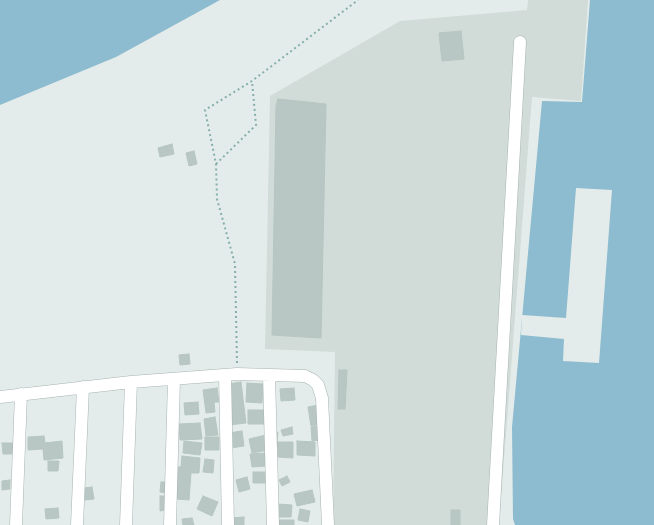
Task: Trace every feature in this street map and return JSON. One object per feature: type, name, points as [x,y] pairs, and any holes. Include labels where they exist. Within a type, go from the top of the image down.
[{"type":"street","points":[[493,525],[520,42]]},
{"type":"street","points":[[228,525],[231,375]]},
{"type":"street","points":[[0,397],[131,382],[231,375],[305,376],[313,380],[318,385],[322,398],[328,525]]},
{"type":"street","points":[[269,375],[273,525]]},
{"type":"street","points":[[170,525],[174,379]]},
{"type":"street","points":[[126,525],[131,382]]},
{"type":"street","points":[[77,525],[83,387]]},
{"type":"street","points":[[16,525],[21,394]]},
{"type":"path","points":[[231,375],[235,264],[217,199],[216,164],[205,110],[252,81],[358,0]]},
{"type":"path","points":[[216,164],[256,125],[252,81]]},
{"type":"shaded area","points":[[528,0],[588,0],[581,101],[532,97],[499,525],[333,525],[335,352],[265,349],[270,96],[400,21],[527,10]]},
{"type":"water","points":[[0,0],[220,0],[116,57],[0,105]]},
{"type":"water","points":[[590,0],[654,0],[654,525],[515,525],[513,519],[512,427],[542,101],[582,102]]},
{"type":"pier","points":[[576,188],[612,190],[599,363],[563,361],[564,339],[521,335],[522,315],[566,318]]},
{"type":"building","points":[[461,31],[464,59],[442,61],[439,33]]},
{"type":"building","points":[[278,99],[326,104],[321,338],[272,335],[276,106]]},
{"type":"building","points":[[172,144],[174,154],[160,157],[158,148]]},
{"type":"building","points":[[194,151],[197,164],[189,166],[186,153]]},
{"type":"building","points":[[189,354],[190,364],[180,365],[179,355]]},
{"type":"building","points":[[339,370],[347,370],[345,409],[338,409]]},
{"type":"building","points":[[241,382],[246,423],[229,425],[228,415],[232,415],[228,384]]},
{"type":"building","points":[[247,383],[263,384],[262,403],[246,402]]},
{"type":"building","points":[[217,388],[219,402],[214,402],[215,412],[206,413],[203,390]]},
{"type":"building","points":[[294,388],[295,400],[281,401],[280,389]]},
{"type":"building","points":[[198,402],[199,414],[185,415],[184,403]]},
{"type":"building","points":[[318,405],[321,424],[311,426],[308,407]]},
{"type":"building","points":[[248,410],[264,410],[264,424],[248,424]]},
{"type":"building","points":[[215,417],[218,435],[206,436],[204,419]]},
{"type":"building","points":[[200,423],[202,439],[180,440],[179,424]]},
{"type":"building","points":[[320,426],[321,440],[312,441],[311,427]]},
{"type":"building","points":[[292,427],[293,434],[283,436],[281,430]]},
{"type":"building","points":[[242,431],[244,446],[231,448],[229,433]]},
{"type":"building","points":[[270,432],[278,432],[277,442],[293,442],[293,458],[278,457],[278,447],[270,447]]},
{"type":"building","points":[[266,435],[269,450],[252,453],[249,439]]},
{"type":"building","points":[[44,436],[45,443],[62,441],[63,458],[44,460],[43,449],[28,450],[28,437]]},
{"type":"building","points":[[205,437],[219,437],[219,450],[205,450]]},
{"type":"building","points":[[184,441],[202,443],[200,455],[183,453]]},
{"type":"building","points":[[297,441],[315,442],[315,456],[297,455]]},
{"type":"building","points":[[2,443],[16,443],[16,454],[3,454]]},
{"type":"building","points":[[265,453],[266,466],[252,467],[250,454]]},
{"type":"building","points":[[182,456],[200,458],[199,473],[191,473],[189,500],[176,499],[178,467],[181,467]]},
{"type":"building","points":[[205,459],[214,460],[213,473],[203,472]]},
{"type":"building","points":[[48,461],[59,461],[58,471],[48,471]]},
{"type":"building","points":[[253,472],[269,472],[269,483],[253,483]]},
{"type":"building","points":[[287,476],[290,482],[282,486],[279,480]]},
{"type":"building","points":[[247,477],[250,489],[239,492],[236,480]]},
{"type":"building","points":[[10,480],[10,489],[2,490],[2,481]]},
{"type":"building","points":[[161,482],[166,482],[165,493],[160,492]]},
{"type":"building","points":[[92,487],[94,499],[85,500],[84,488]]},
{"type":"building","points":[[312,490],[315,502],[297,506],[294,494]]},
{"type":"building","points":[[160,496],[165,496],[166,510],[160,511]]},
{"type":"building","points":[[203,496],[218,502],[212,516],[197,509]]},
{"type":"building","points":[[278,504],[292,505],[291,517],[277,517]]},
{"type":"building","points":[[58,508],[59,518],[46,519],[45,509]]},
{"type":"building","points":[[300,509],[310,511],[308,522],[298,520]]},
{"type":"building","points":[[451,510],[460,510],[460,525],[451,525]]},
{"type":"building","points":[[244,517],[244,525],[232,525],[231,518]]},
{"type":"building","points":[[192,518],[194,525],[183,525],[182,519]]},
{"type":"building","points":[[277,520],[294,520],[294,525],[277,525]]}]
